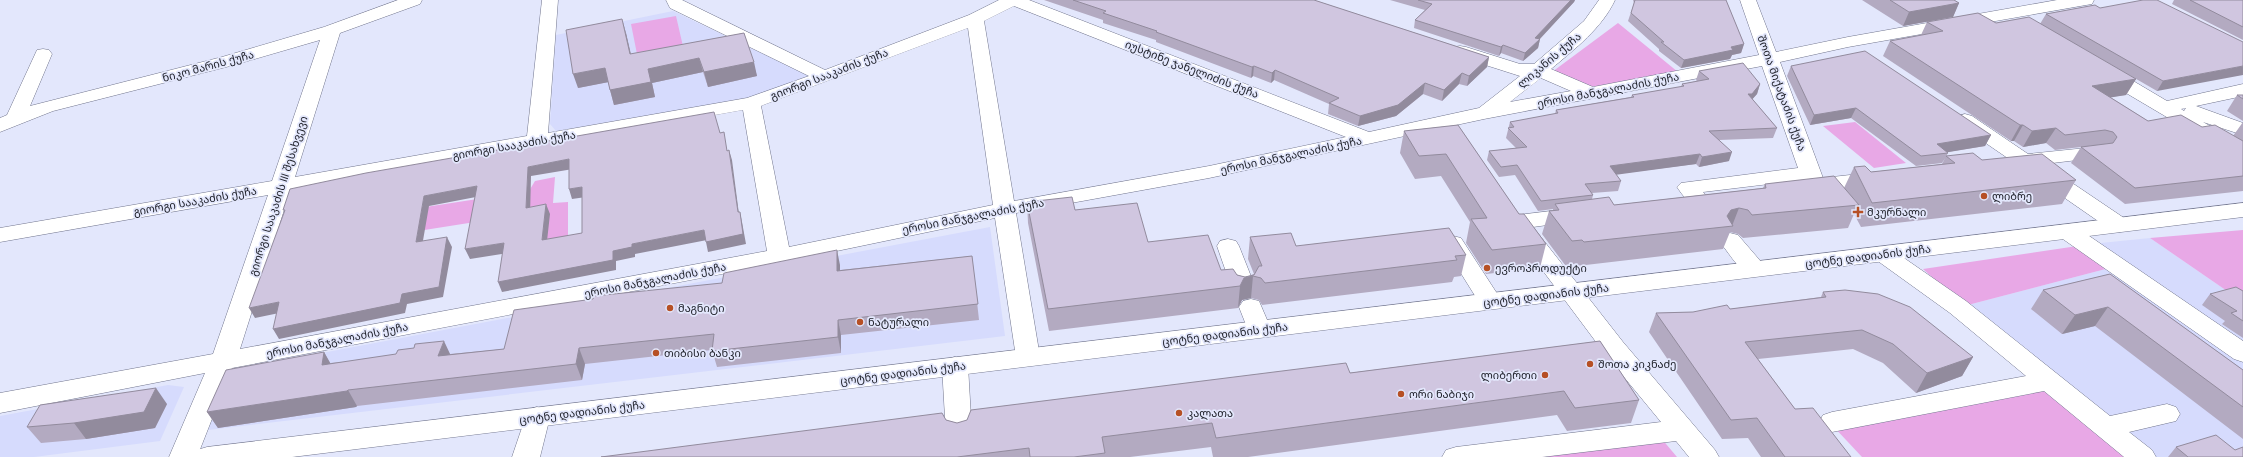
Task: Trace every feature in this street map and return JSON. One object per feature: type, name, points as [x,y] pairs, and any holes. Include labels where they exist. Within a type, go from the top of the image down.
[{"type":"street","name":"ნიკო მარის ქუჩა","points":[[8,122],[46,107],[228,60],[332,30],[414,0]]},
{"type":"street","points":[[537,141],[554,41],[550,0]]},
{"type":"street","points":[[674,0],[676,4],[824,76]]},
{"type":"street","name":"გიორგი სააკაძის ქუჩა","points":[[0,235],[751,103],[975,19],[1013,0]]},
{"type":"street","name":"იუსტინე ჯანელიძის ქუჩა","points":[[1013,0],[1370,139]]},
{"type":"street","name":"შოთა მიქატაძის ქუჩა","points":[[1748,0],[1813,179]]},
{"type":"street","name":"ეროსი მანჯგალაძის ქუჩა","points":[[0,403],[224,362],[779,256],[1004,209],[1209,172],[1370,139],[1484,113],[1769,59],[1848,42],[2086,0]]},
{"type":"street","name":"ლიკანის ქუჩა","points":[[1484,113],[1538,70],[1595,20],[1601,2]]},
{"type":"street","points":[[2007,14],[2031,28]]},
{"type":"street","points":[[975,19],[1028,357]]},
{"type":"street","name":"გიორგი სააკაძის III შესახვევი","points":[[183,457],[224,362],[332,30]]},
{"type":"street","points":[[1848,42],[1868,56]]},
{"type":"street","points":[[1443,45],[1518,70],[1538,70],[1592,93]]},
{"type":"street","points":[[8,122],[43,54]]},
{"type":"street","points":[[2091,64],[2172,105],[2243,131]]},
{"type":"street","points":[[1519,85],[1523,94],[1542,102],[1538,70]]},
{"type":"street","points":[[2172,105],[2243,90]]},
{"type":"street","points":[[751,103],[779,256]]},
{"type":"street","points":[[2172,105],[2214,136],[2243,154]]},
{"type":"street","points":[[1946,108],[2119,225]]},
{"type":"street","points":[[1446,122],[1460,142]]},
{"type":"street","points":[[2214,136],[2243,131]]},
{"type":"street","points":[[1994,164],[2096,153]]},
{"type":"street","points":[[1702,205],[1688,187],[1813,179],[1893,176]]},
{"type":"street","points":[[1504,203],[1571,292],[1705,457]]},
{"type":"street","name":"ცოტნე დადიანის ქუჩა","points":[[206,457],[2243,210]]},
{"type":"street","points":[[1518,222],[1596,212]]},
{"type":"street","points":[[2068,232],[2243,353]]},
{"type":"street","points":[[1730,240],[1755,269]]},
{"type":"street","points":[[1453,243],[1490,302]]},
{"type":"street","points":[[1228,246],[1259,330]]},
{"type":"street","points":[[1883,254],[1958,307],[2142,457]]},
{"type":"street","points":[[955,366],[959,434]]},
{"type":"street","points":[[1832,422],[2049,381]]},
{"type":"street","points":[[2105,427],[2167,414]]},
{"type":"street","points":[[526,457],[537,418]]},
{"type":"street","points":[[1456,457],[1682,430]]},
{"type":"shaded area","points":[[673,11],[811,77],[751,98],[556,131],[550,124],[556,35]]},
{"type":"shaded area","points":[[676,16],[685,55],[639,64],[631,24]]},
{"type":"shaded area","points":[[1618,23],[1678,72],[1593,88],[1552,72]]},
{"type":"shaded area","points":[[1855,122],[1906,163],[1874,168],[1823,126]]},
{"type":"shaded area","points":[[555,177],[553,203],[568,202],[568,240],[540,244],[544,211],[399,234],[406,210],[529,191],[535,181]]},
{"type":"shaded area","points":[[990,227],[1005,336],[208,430],[232,370]]},
{"type":"shaded area","points":[[2243,230],[2243,302],[2150,238]]},
{"type":"shaded area","points":[[2150,238],[2243,302],[2243,457],[2141,457],[1964,306],[2121,265],[2091,244]]},
{"type":"shaded area","points":[[2091,244],[2121,265],[1964,306],[1923,269]]},
{"type":"shaded area","points":[[168,385],[184,387],[160,441],[34,457],[0,457],[0,416]]},
{"type":"shaded area","points":[[2048,385],[2136,457],[1862,457],[1832,425]]},
{"type":"shaded area","points":[[1661,438],[1677,457],[1509,457]]},
{"type":"building","points":[[1073,0],[1314,0],[1489,57],[1469,76],[1462,73],[1444,90],[1425,83],[1398,105],[1360,116],[1329,103],[1339,98],[1275,70],[1272,73],[1254,66],[1252,67],[1156,32],[1157,31],[1103,13],[1106,11]]},
{"type":"building","points":[[1418,0],[1571,0],[1535,38],[1540,39],[1525,53],[1503,45],[1501,47],[1415,20],[1432,4]]},
{"type":"building","points":[[1635,0],[1726,0],[1744,44],[1731,47],[1733,50],[1684,60],[1661,42],[1664,42],[1631,13]]},
{"type":"building","points":[[1890,0],[1954,0],[1959,3],[1909,12]]},
{"type":"building","points":[[2143,0],[2157,0],[2243,42],[2243,66],[2163,81],[2046,14],[2095,5],[2100,8]]},
{"type":"building","points":[[2190,0],[2243,0],[2243,27]]},
{"type":"building","points":[[1978,13],[1996,23],[2029,17],[2136,79],[2092,86],[2148,121],[2181,115],[2202,127],[2215,125],[2243,141],[2243,176],[2135,188],[2081,147],[2113,143],[2117,137],[2113,132],[2105,130],[2065,135],[2056,128],[2032,131],[2023,125],[2020,125],[1890,41],[1943,31],[1927,22]]},
{"type":"building","points":[[622,19],[630,54],[744,33],[754,62],[704,72],[699,58],[648,69],[651,82],[610,90],[605,68],[573,74],[566,30]]},
{"type":"building","points":[[1865,51],[1991,135],[1937,144],[1948,153],[1921,156],[1856,108],[1814,115],[1791,66]]},
{"type":"building","points":[[1743,63],[1760,84],[1752,94],[1748,94],[1777,128],[1709,131],[1732,152],[1702,157],[1700,154],[1610,166],[1621,181],[1585,184],[1593,195],[1541,201],[1517,165],[1501,167],[1489,151],[1527,147],[1508,128],[1514,127],[1510,122],[1558,113],[1556,110],[1634,97],[1632,95],[1684,86],[1682,84],[1709,79],[1699,71]]},
{"type":"building","points":[[2237,95],[2243,95],[2243,99]]},
{"type":"building","points":[[714,112],[720,133],[724,132],[727,151],[729,150],[738,212],[740,212],[743,234],[706,242],[704,230],[632,244],[632,247],[613,251],[613,260],[498,282],[504,243],[465,249],[477,186],[424,196],[416,242],[447,237],[439,287],[402,294],[400,303],[273,329],[279,302],[249,308],[285,210],[283,210],[290,189],[366,173]],"holes":[[[569,159],[569,189],[582,187],[582,233],[542,240],[546,204],[526,208],[528,167]]]},
{"type":"building","points":[[1458,125],[1519,214],[1524,214],[1546,244],[1492,250],[1471,219],[1487,218],[1446,154],[1419,156],[1404,131]]},
{"type":"building","points":[[1973,153],[1982,160],[2042,154],[2076,180],[1872,203],[1854,167],[1865,166],[1871,172],[1955,163],[1946,156]]},
{"type":"building","points":[[1834,176],[1859,205],[1752,215],[1748,210],[1739,208],[1731,210],[1727,216],[1733,226],[1584,242],[1582,240],[1572,241],[1549,211],[1559,210],[1555,204],[1609,197],[1614,205],[1766,188],[1765,184]]},
{"type":"building","points":[[1072,197],[1075,210],[1137,203],[1148,242],[1208,235],[1221,270],[1233,269],[1237,275],[1245,277],[1254,275],[1259,266],[1262,266],[1250,237],[1291,233],[1296,246],[1449,228],[1466,255],[1455,256],[1457,260],[1265,283],[1261,278],[1253,276],[1244,278],[1240,286],[1048,309],[1027,202]]},
{"type":"building","points":[[837,250],[837,271],[972,256],[978,304],[838,320],[838,337],[712,351],[714,334],[579,348],[576,364],[348,390],[207,412],[226,370],[324,352],[322,365],[396,354],[398,350],[414,348],[415,344],[444,341],[438,356],[504,349],[514,310],[593,299],[594,296],[722,283],[724,273]]},
{"type":"building","points":[[2110,274],[2243,370],[2243,407],[2108,307],[2075,315],[2043,290]]},
{"type":"building","points":[[2236,287],[2243,291],[2243,321],[2231,313],[2237,311],[2210,294]]},
{"type":"building","points":[[1845,290],[1878,294],[1910,307],[1973,357],[1927,373],[1893,344],[1862,330],[1745,342],[1795,409],[1813,408],[1851,457],[1785,457],[1757,418],[1731,420],[1656,313],[1693,312],[1727,305],[1730,309],[1826,297],[1823,292]]},
{"type":"building","points":[[1600,341],[1639,400],[1575,408],[1564,391],[1216,438],[1212,423],[1102,437],[1105,453],[1074,457],[1030,457],[1029,448],[957,457],[601,457],[942,413],[946,420],[957,423],[967,420],[971,410],[1346,363],[1350,373]]},
{"type":"building","points":[[156,388],[144,412],[74,423],[27,427],[40,405]]},
{"type":"building","points":[[2216,435],[2235,450],[2243,447],[2243,457],[2188,457],[2176,447]]},
{"type":"place","name":"ლიბრე","points":[[1984,196]]},
{"type":"place","name":"მკურნალი","points":[[1858,212]]},
{"type":"place","name":"ევროპროდუქტი","points":[[1487,268]]},
{"type":"place","name":"მაგნიტი","points":[[670,308]]},
{"type":"place","name":"ნატურალი","points":[[860,322]]},
{"type":"place","name":"თიბისი ბანკი","points":[[656,353]]},
{"type":"place","name":"შოთა კიკნაძე","points":[[1590,364]]},
{"type":"place","name":"ლიბერთი","points":[[1545,375]]},
{"type":"place","name":"ორი ნაბიჯი","points":[[1401,394]]},
{"type":"place","name":"კალათა","points":[[1179,413]]}]
